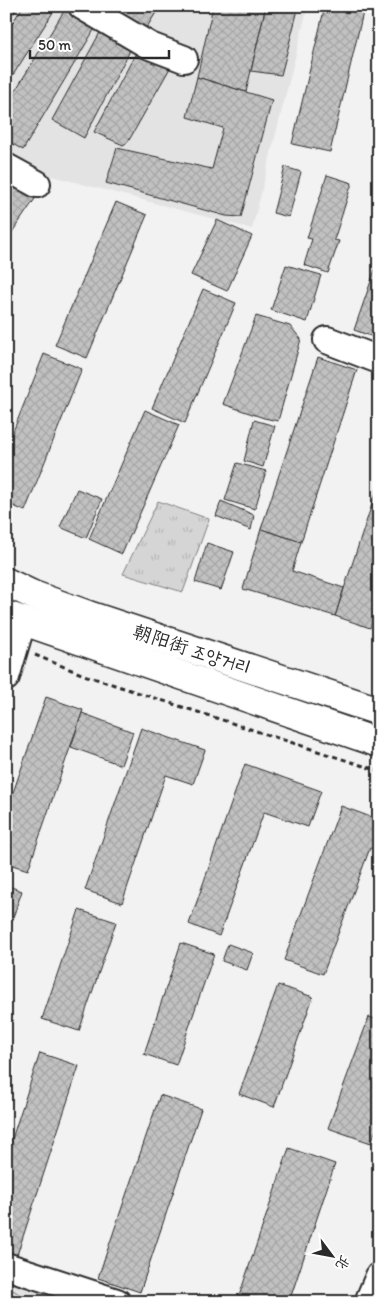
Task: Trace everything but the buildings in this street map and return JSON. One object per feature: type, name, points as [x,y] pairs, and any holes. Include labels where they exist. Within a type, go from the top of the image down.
[{"type":"main road","name":"朝阳街 조양거리","points":[[6,582],[33,595],[88,615],[379,711]]},
{"type":"main road","name":"朝阳街 조양거리","points":[[15,628],[379,743]]},
{"type":"street","points":[[82,6],[150,46],[184,59]]},
{"type":"street","points":[[6,167],[37,184]]},
{"type":"street","points":[[327,340],[379,360]]},
{"type":"street","points":[[6,677],[15,628]]},
{"type":"street","points":[[6,1266],[117,1302]]},
{"type":"street","points":[[368,1302],[379,1276]]},
{"type":"path","points":[[15,628],[84,675],[379,771]]},
{"type":"shaded area","points":[[19,6],[308,6],[252,229],[33,171],[6,156],[6,28]]},
{"type":"shaded area","points":[[6,1281],[38,1291],[64,1302],[6,1302]]},
{"type":"green space","points":[[158,501],[209,519],[183,592],[123,574]]},
{"type":"green space","points":[[13,1290],[32,1302],[6,1302]]}]
